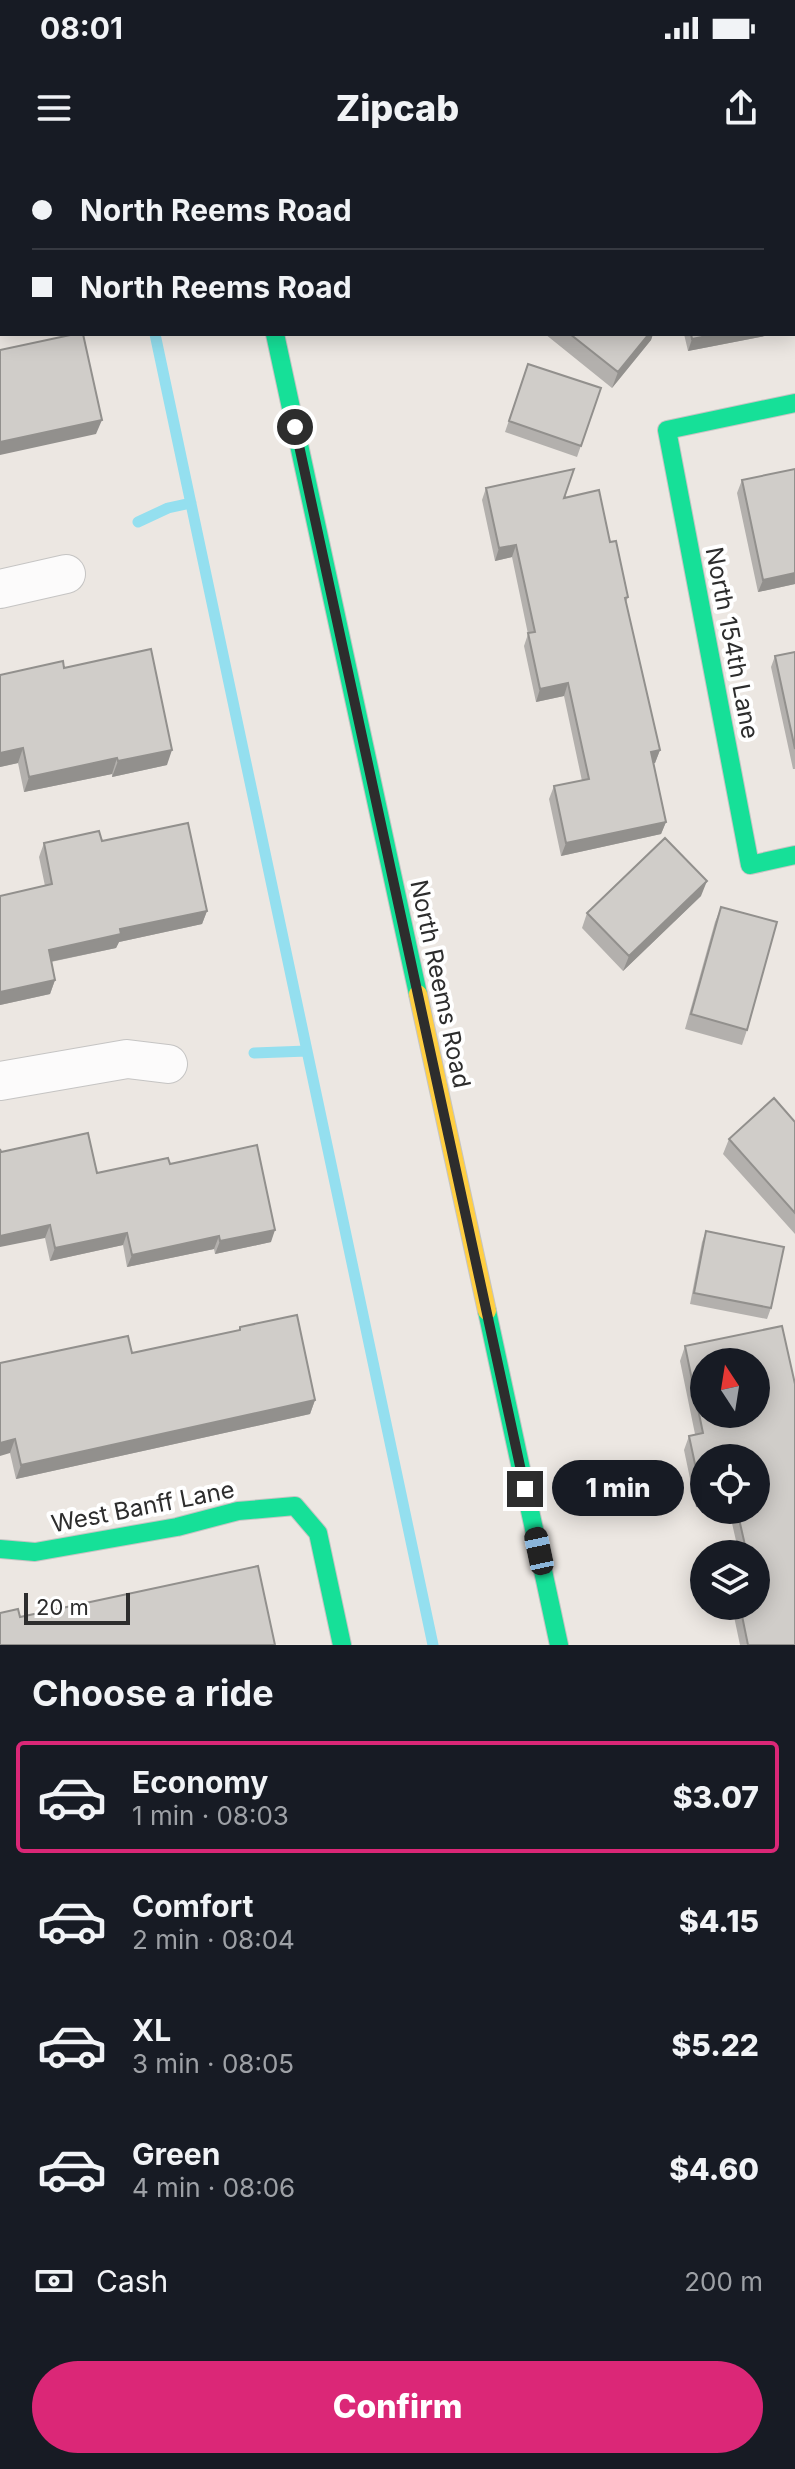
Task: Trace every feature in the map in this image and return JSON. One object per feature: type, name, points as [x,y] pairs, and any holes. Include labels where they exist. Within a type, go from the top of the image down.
[{"type":"main road","name":"North Reems Road","points":[[275,336],[559,1645]]},
{"type":"main road","name":"North 154th Lane","points":[[795,403],[667,430],[750,865],[795,855]]},
{"type":"main road","name":"West Banff Lane","points":[[0,1549],[35,1552],[177,1527],[238,1511],[295,1506],[318,1533],[342,1645]]},
{"type":"street","points":[[0,589],[66,574]]},
{"type":"street","points":[[0,1081],[127,1059],[168,1064]]},
{"type":"building","points":[[66,336],[83,336],[102,420],[0,442],[0,350]]},
{"type":"building","points":[[573,336],[647,336],[618,372]]},
{"type":"building","points":[[528,364],[601,388],[581,446],[509,421]]},
{"type":"building","points":[[574,469],[564,498],[599,490],[610,542],[616,541],[628,597],[625,598],[660,750],[651,752],[666,822],[566,843],[554,786],[589,779],[568,683],[540,689],[528,633],[535,632],[516,545],[499,548],[486,488]]},
{"type":"building","points":[[795,469],[795,573],[763,580],[742,480]]},
{"type":"building","points":[[151,649],[172,750],[29,777],[23,748],[0,753],[0,675],[63,661],[64,668]]},
{"type":"building","points":[[795,652],[795,749],[775,656]]},
{"type":"building","points":[[188,823],[207,911],[120,929],[121,934],[49,950],[55,980],[0,992],[0,896],[52,884],[44,843],[99,831],[102,841]]},
{"type":"building","points":[[665,838],[707,881],[629,956],[587,913]]},
{"type":"building","points":[[721,907],[777,922],[747,1030],[691,1014]]},
{"type":"building","points":[[774,1098],[795,1122],[795,1213],[729,1139]]},
{"type":"building","points":[[88,1133],[97,1173],[168,1158],[170,1164],[257,1145],[275,1230],[220,1241],[219,1236],[132,1255],[127,1233],[55,1248],[50,1225],[0,1236],[0,1149],[1,1152]]},
{"type":"building","points":[[706,1231],[784,1247],[771,1308],[694,1293]]},
{"type":"building","points":[[297,1315],[315,1400],[21,1465],[15,1439],[0,1443],[0,1363],[128,1336],[132,1353]]},
{"type":"building","points":[[782,1326],[795,1384],[795,1645],[748,1645],[743,1620],[770,1620],[770,1540],[744,1540],[740,1524],[770,1524],[770,1444],[691,1444],[689,1436],[703,1433],[702,1428],[770,1428],[770,1348],[690,1348],[690,1370],[685,1346]]},
{"type":"building","points":[[258,1566],[275,1645],[0,1645],[0,1613],[18,1609],[20,1617]]},
{"type":"waterway","points":[[155,336],[433,1645]]},
{"type":"waterway","points":[[138,522],[168,508],[191,503]]},
{"type":"waterway","points":[[254,1053],[307,1051]]},
{"type":"traffic: fast","points":[[275,336],[418,994]]},
{"type":"traffic: fast","points":[[795,403],[667,430],[750,865],[795,855]]},
{"type":"traffic: fast","points":[[487,1311],[559,1645]]},
{"type":"traffic: fast","points":[[0,1549],[35,1552],[177,1527],[238,1511],[295,1506],[318,1533],[342,1645]]},
{"type":"traffic: slow","points":[[418,994],[487,1311]]},
{"type":"route","points":[[295,427],[525,1489]]}]
